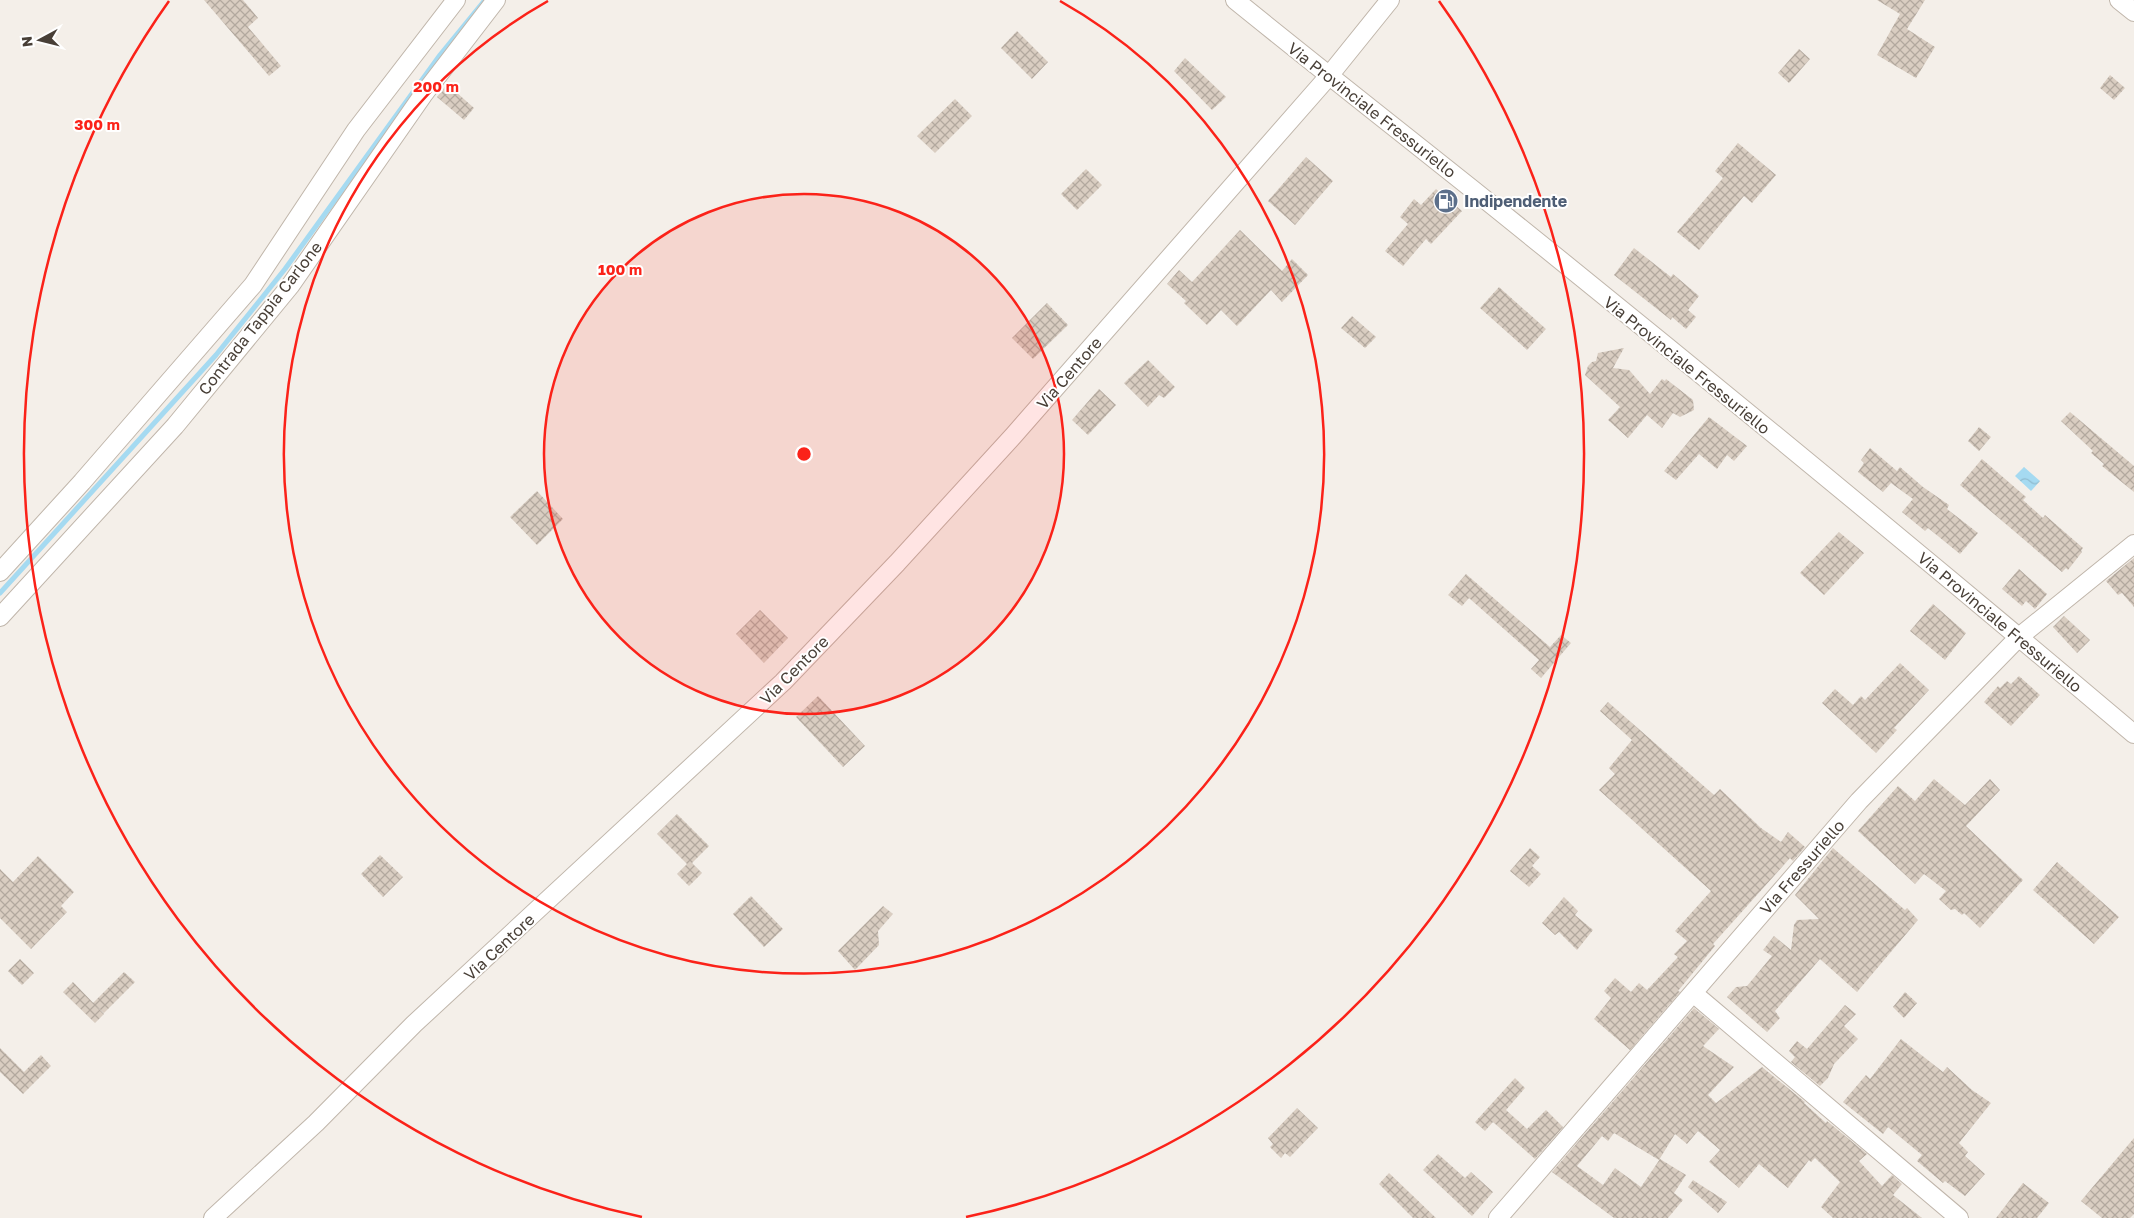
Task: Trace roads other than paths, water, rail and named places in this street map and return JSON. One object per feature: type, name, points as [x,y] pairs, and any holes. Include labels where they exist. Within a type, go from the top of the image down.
[{"type":"street","points":[[0,572],[114,446],[253,285],[356,130],[456,0]]},
{"type":"street","name":"Contrada Tappia Carlone","points":[[0,617],[175,426],[290,286],[423,95],[496,0]]},
{"type":"street","name":"Via Provinciale Fressuriello","points":[[1236,0],[1328,76],[1472,189],[2134,734]]},
{"type":"street","name":"Via Centore","points":[[214,1218],[316,1123],[414,1024],[783,682],[1014,436],[1328,76],[1390,0]]},
{"type":"street","points":[[2119,0],[2134,12]]},
{"type":"street","name":"Via Fressuriello","points":[[1498,1218],[1859,801],[2018,637],[2134,544]]},
{"type":"street","points":[[1693,993],[1959,1218]]},
{"type":"water","points":[[2024,467],[2040,481],[2031,491],[2015,476]]},
{"type":"waterway","points":[[0,593],[216,355],[285,269],[440,55],[485,0]]},
{"type":"place","name":"Indipendente","points":[[1446,201]]}]
